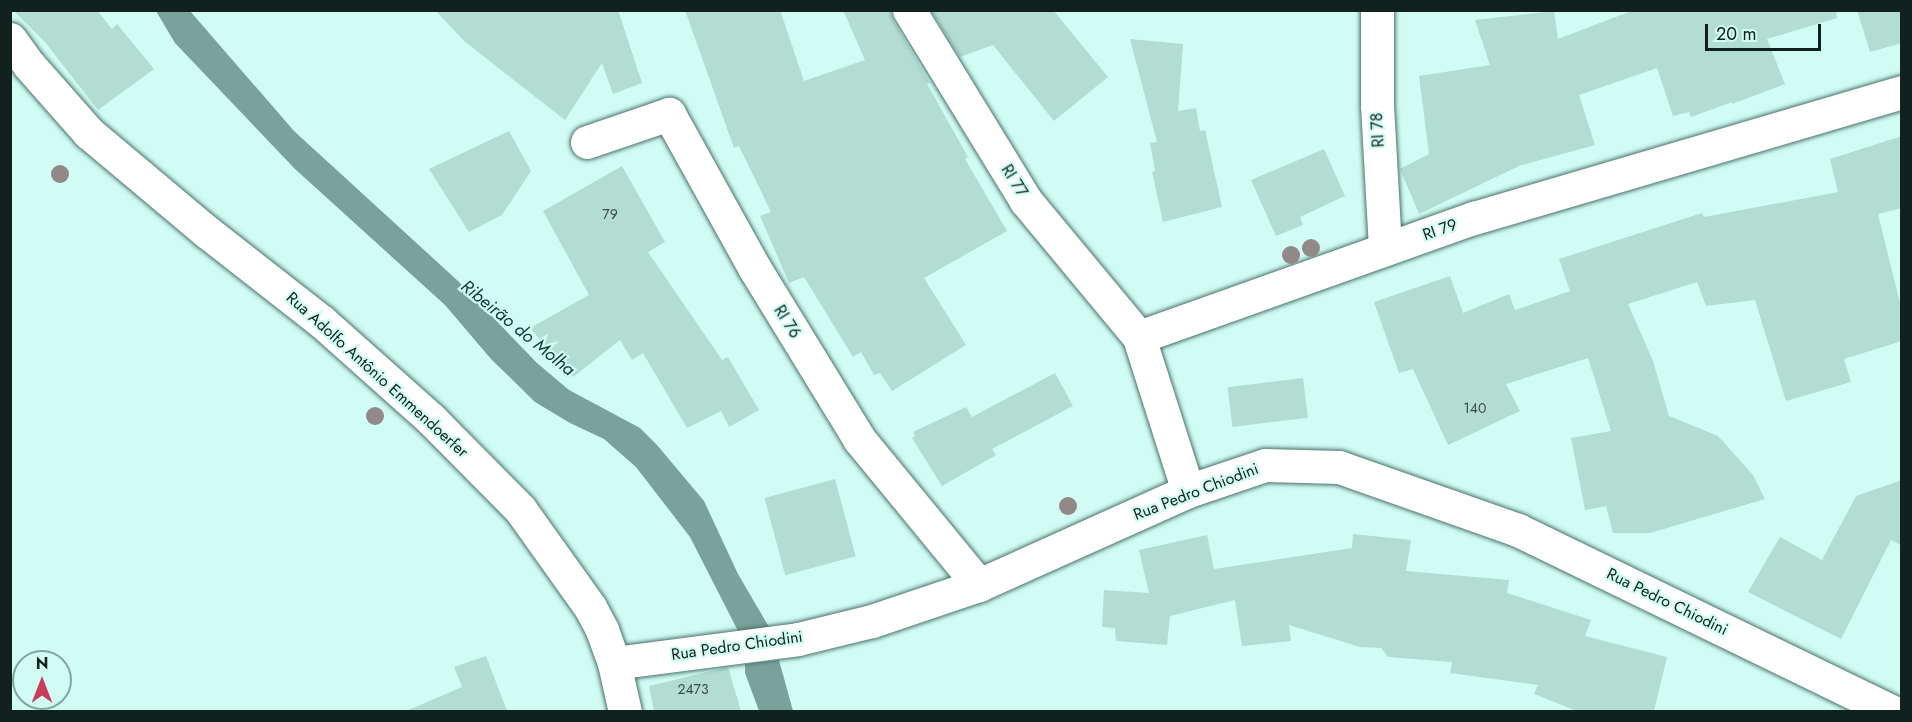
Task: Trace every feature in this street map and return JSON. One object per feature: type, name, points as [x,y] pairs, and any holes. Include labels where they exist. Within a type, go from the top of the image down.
[{"type":"street","name":"RI 77","points":[[909,10],[1026,201],[1139,337]]},
{"type":"street","name":"RI 78","points":[[1377,10],[1377,105],[1385,249]]},
{"type":"street","name":"Rua Adolfo Antônio Emmendoerfer","points":[[10,39],[29,65],[89,133],[207,232],[321,321],[432,420],[520,509],[590,607],[602,630],[614,663],[625,711]]},
{"type":"street","name":"RI 79","points":[[1139,337],[1474,218],[1902,92]]},
{"type":"street","name":"RI 76","points":[[587,142],[669,114],[755,269],[859,439],[979,585]]},
{"type":"street","points":[[1139,337],[1188,491]]},
{"type":"street","name":"Rua Pedro Chiodini","points":[[614,663],[798,639],[872,621],[979,585],[1188,491],[1264,465],[1339,467],[1518,530],[1893,711]]},
{"type":"water","points":[[156,11],[190,11],[294,131],[458,281],[537,363],[569,390],[640,428],[657,445],[704,501],[738,574],[769,627],[738,631],[690,537],[636,467],[604,439],[570,423],[535,402],[491,359],[445,305],[295,169],[175,43]]},
{"type":"water","points":[[779,660],[793,711],[759,711],[745,673],[745,664]]},
{"type":"building","points":[[13,10],[97,10],[112,29],[117,24],[154,69],[98,110],[45,42]]},
{"type":"building","points":[[435,10],[618,10],[642,83],[613,94],[602,63],[565,120],[464,41]]},
{"type":"building","points":[[685,10],[780,10],[804,81],[865,60],[843,10],[890,10],[893,20],[930,83],[927,84],[968,157],[965,159],[1007,231],[924,278],[966,345],[892,391],[880,373],[874,375],[861,352],[853,357],[804,277],[789,283],[760,216],[771,212],[739,146],[734,148]]},
{"type":"building","points":[[931,10],[1053,10],[1108,77],[1054,121],[993,45],[960,57]]},
{"type":"building","points":[[1634,10],[1836,10],[1837,18],[1767,39],[1785,84],[1691,117],[1689,112],[1673,116],[1657,68],[1579,95],[1595,145],[1519,166],[1419,214],[1400,169],[1429,154],[1419,76],[1490,65],[1475,20],[1554,11],[1558,39]]},
{"type":"building","points":[[1857,10],[1902,10],[1902,43],[1870,52]]},
{"type":"building","points":[[1130,39],[1183,44],[1178,111],[1196,108],[1200,131],[1205,130],[1222,207],[1163,222],[1152,172],[1155,171],[1150,143],[1157,142]]},
{"type":"building","points":[[509,131],[531,171],[502,215],[469,232],[429,169]]},
{"type":"building","points":[[1902,136],[1902,208],[1878,214],[1902,311],[1902,341],[1844,359],[1851,382],[1786,401],[1755,300],[1706,306],[1697,282],[1628,304],[1653,361],[1669,416],[1718,436],[1753,475],[1765,499],[1650,533],[1613,533],[1606,506],[1585,510],[1571,438],[1611,431],[1588,358],[1506,384],[1520,411],[1448,445],[1413,369],[1399,373],[1374,302],[1450,276],[1463,313],[1509,294],[1515,310],[1570,291],[1559,259],[1702,213],[1704,217],[1838,192],[1830,159]]},
{"type":"building","points":[[1324,149],[1345,196],[1300,217],[1303,225],[1276,236],[1251,180]]},
{"type":"building","points":[[622,166],[665,242],[648,252],[722,360],[728,357],[759,410],[729,427],[721,411],[687,428],[643,353],[632,360],[620,340],[573,377],[530,328],[589,295],[543,211]]},
{"type":"building","points":[[1055,373],[1073,406],[992,449],[996,455],[942,486],[912,438],[915,436],[913,432],[966,407],[972,417]]},
{"type":"building","points":[[1303,378],[1308,418],[1232,427],[1228,387]]},
{"type":"building","points":[[835,479],[856,556],[785,575],[764,498]]},
{"type":"building","points":[[1902,480],[1902,546],[1891,540],[1841,639],[1748,592],[1780,537],[1822,560],[1856,496]]},
{"type":"building","points":[[1353,534],[1411,540],[1406,571],[1509,580],[1507,593],[1591,620],[1585,636],[1667,657],[1654,711],[1577,711],[1534,694],[1538,685],[1450,673],[1452,662],[1388,657],[1381,648],[1360,647],[1289,625],[1291,641],[1242,646],[1235,600],[1170,616],[1167,645],[1116,641],[1115,628],[1102,627],[1104,590],[1149,593],[1139,550],[1207,535],[1214,569],[1352,548]]},
{"type":"building","points":[[486,656],[507,711],[406,711],[462,687],[454,667]]},
{"type":"building","points":[[728,667],[741,711],[654,711],[649,686]]},
{"type":"water label","name":"Ribeirão do Molha","points":[[518,328]]}]
